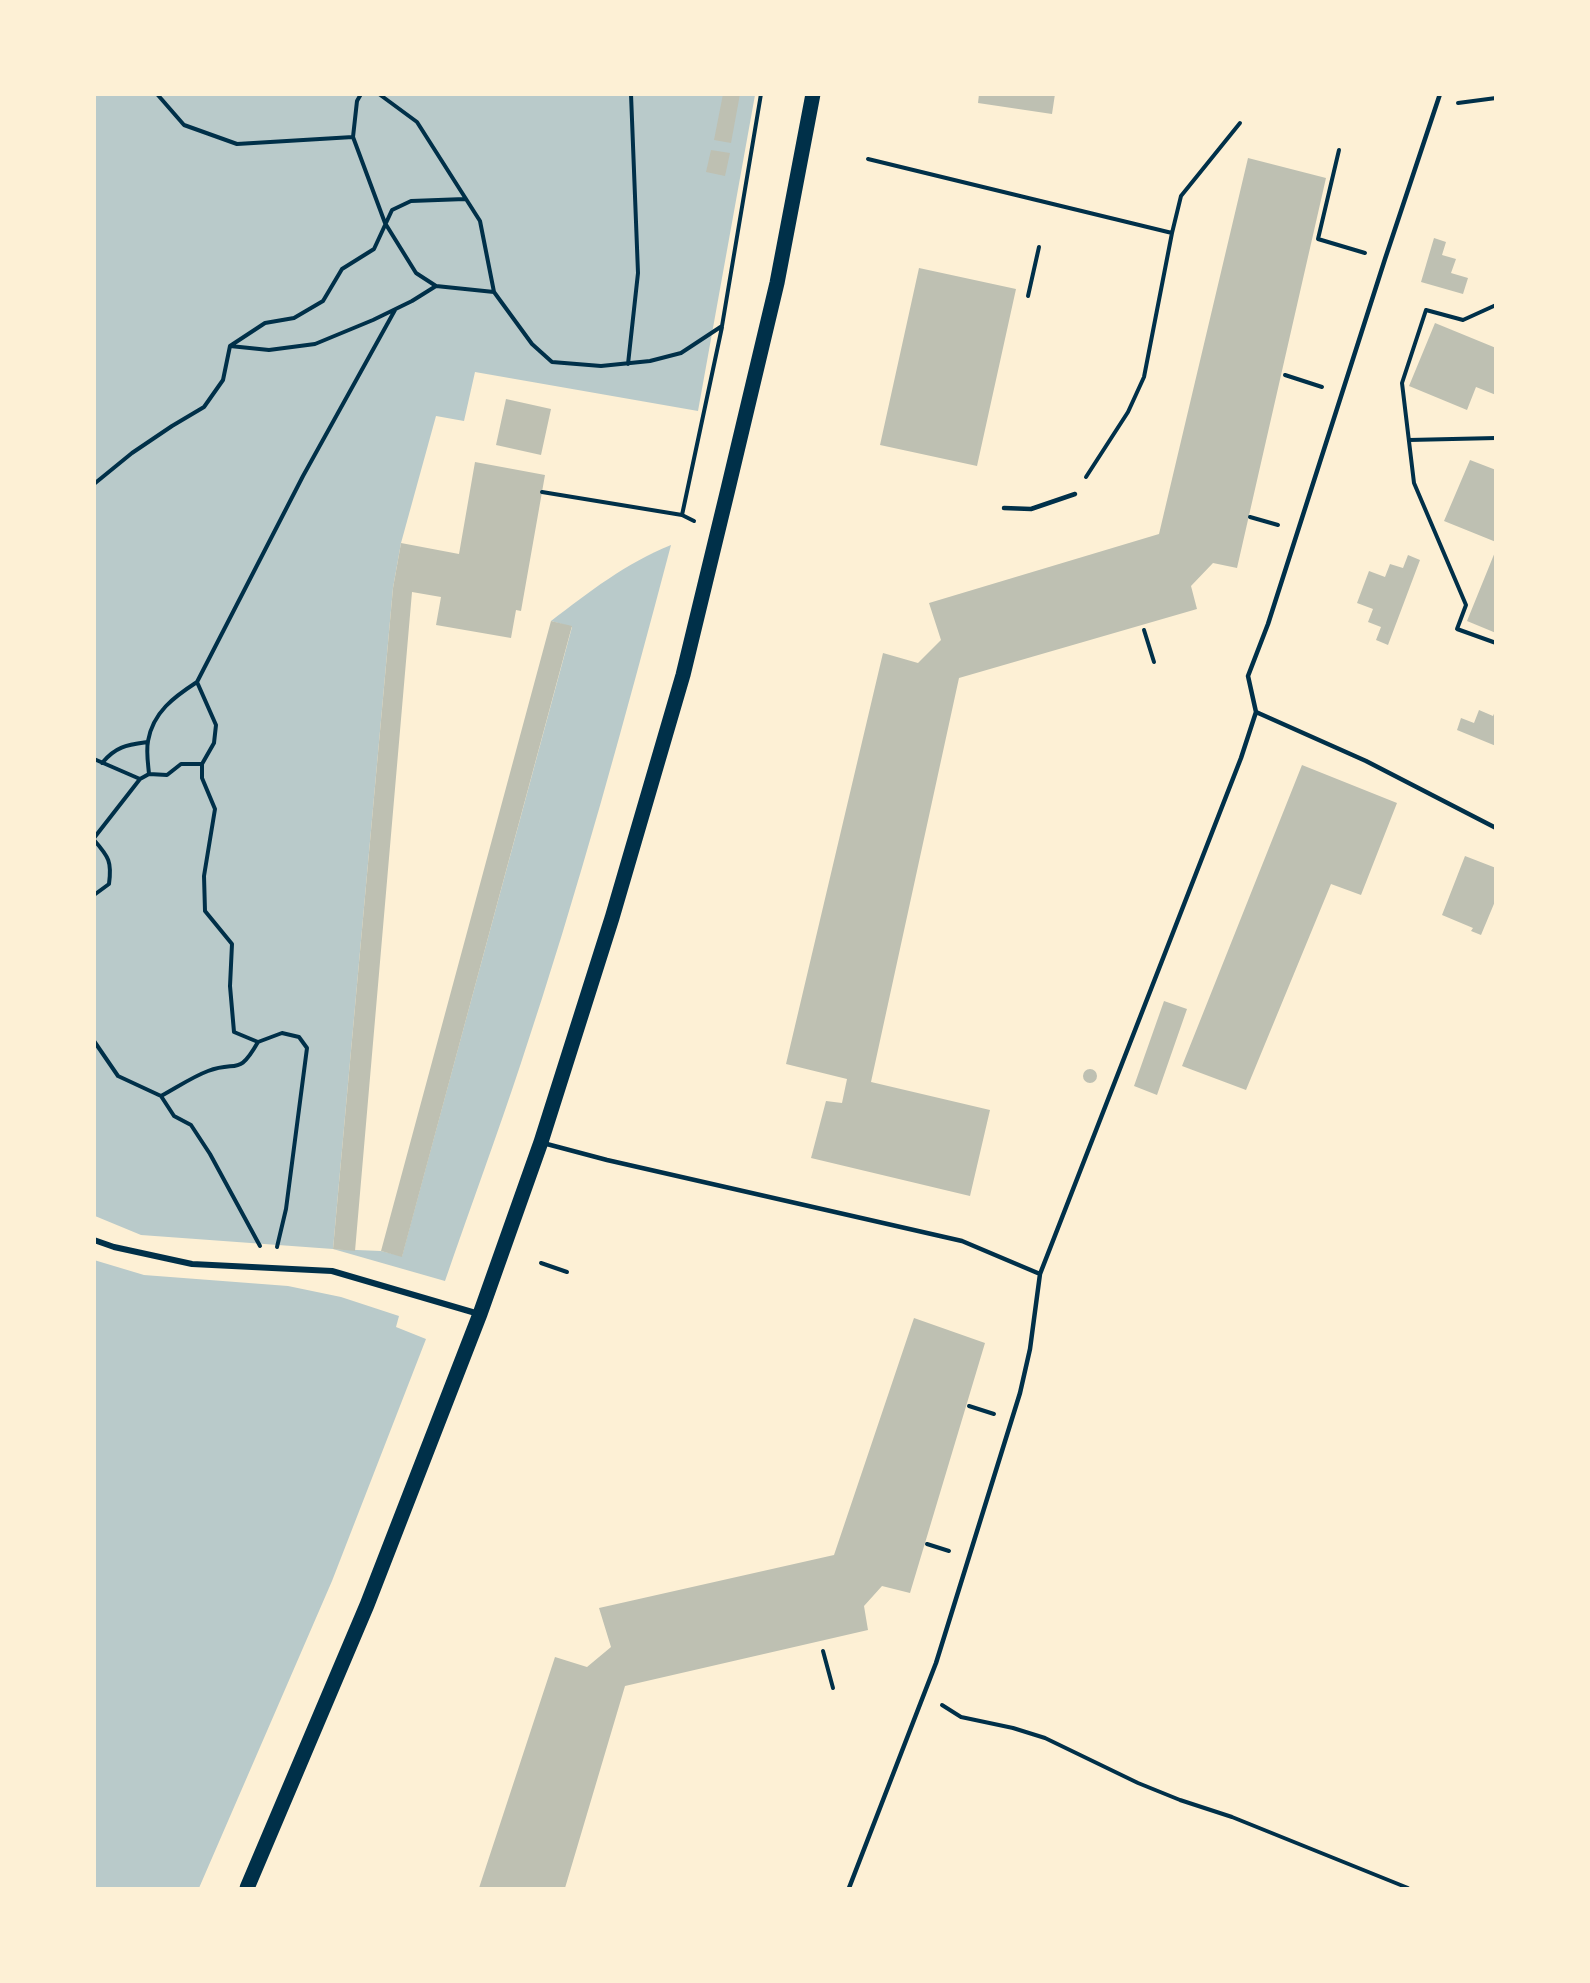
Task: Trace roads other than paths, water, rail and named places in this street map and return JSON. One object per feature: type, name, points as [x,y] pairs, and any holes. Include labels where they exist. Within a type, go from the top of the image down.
[{"type":"main road","points":[[247,1888],[367,1605],[480,1314],[541,1142],[612,918],[683,675],[777,283],[813,94]]},
{"type":"street","points":[[94,1240],[114,1247],[192,1264],[332,1271],[480,1314]]},
{"type":"lane","points":[[849,1888],[936,1664],[1020,1393],[1030,1349],[1040,1274],[1256,712],[1248,676],[1268,624],[1440,94]]},
{"type":"lane","points":[[1004,508],[1031,508],[1075,494]]},
{"type":"lane","points":[[1256,712],[1366,761],[1496,828]]},
{"type":"lane","points":[[541,1142],[607,1160],[962,1240],[1040,1274]]}]
